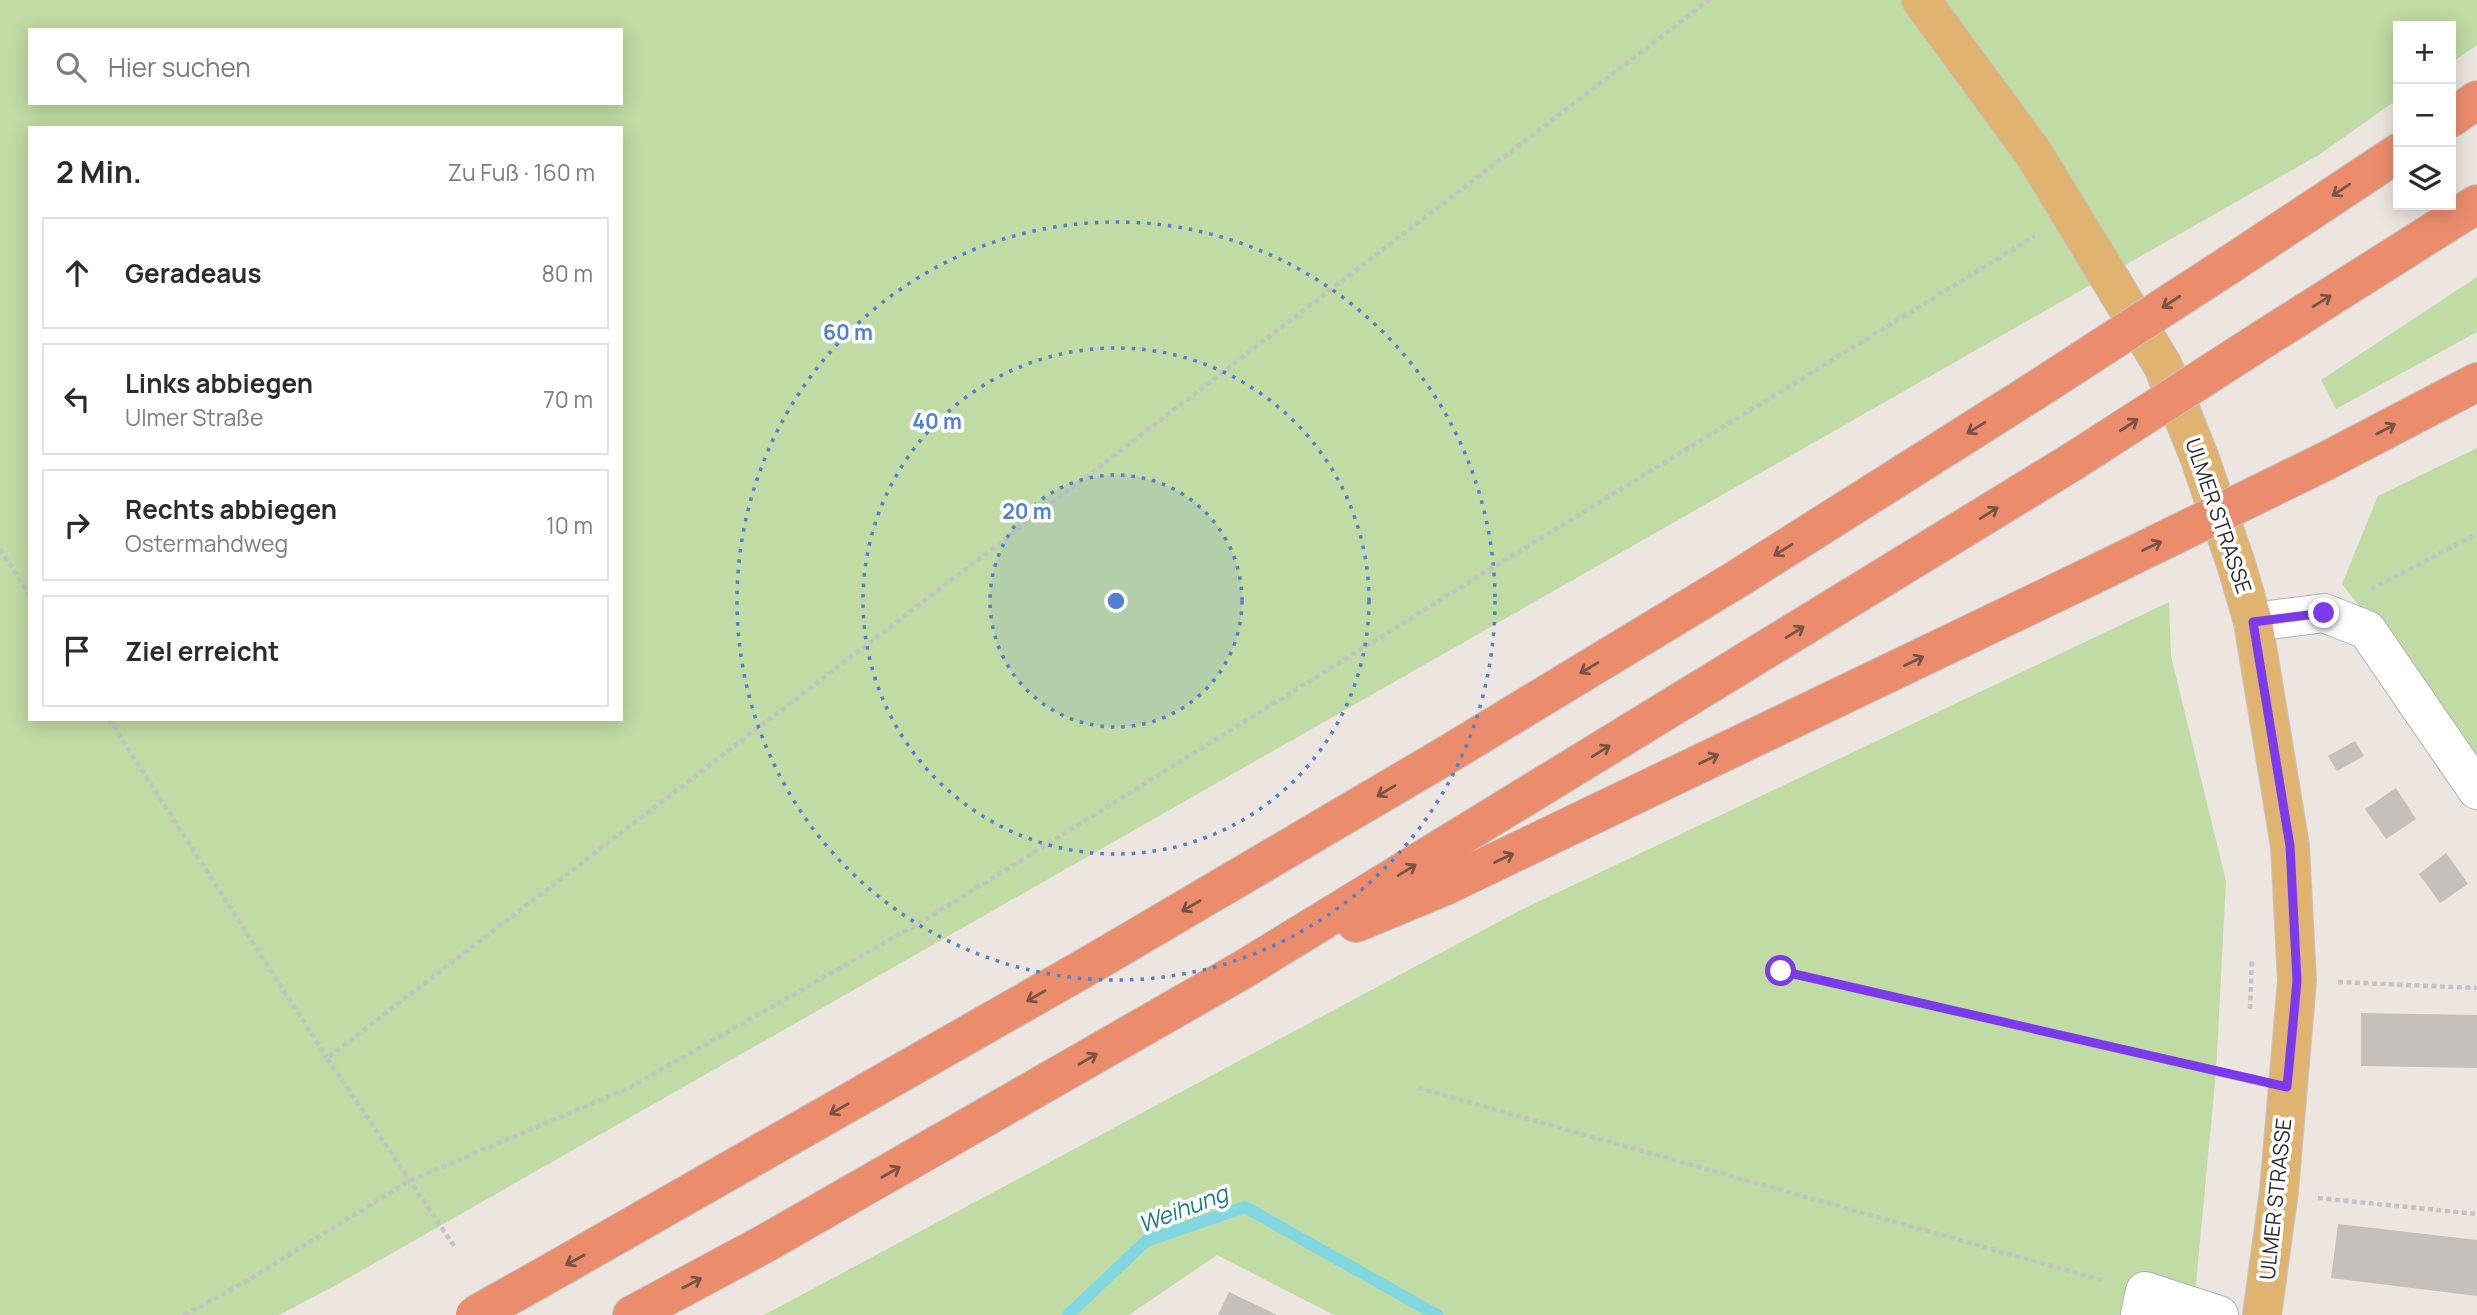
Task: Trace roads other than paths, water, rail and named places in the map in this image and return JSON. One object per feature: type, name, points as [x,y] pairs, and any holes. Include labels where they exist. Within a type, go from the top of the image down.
[{"type":"highway","points":[[2456,115],[2477,100]]},
{"type":"highway","points":[[475,1315],[1095,962],[1737,579],[2034,392],[2393,156]]},
{"type":"highway","points":[[632,1315],[766,1243],[1244,969],[2072,462],[2477,204]]},
{"type":"highway","points":[[1244,969],[1443,887],[2091,576],[2326,461],[2477,382]]},
{"type":"main road","name":"ULMER STRASSE","points":[[1921,0],[2034,154],[2163,366],[2204,471],[2253,622],[2290,846],[2297,981],[2279,1191],[2262,1315]]},
{"type":"street","points":[[2253,622],[2324,613],[2367,630],[2477,790]]},
{"type":"street","points":[[2142,1303],[2219,1315]]},
{"type":"waterway","name":"Weihung","points":[[1068,1315],[1146,1241],[1245,1207],[1437,1315]]}]
